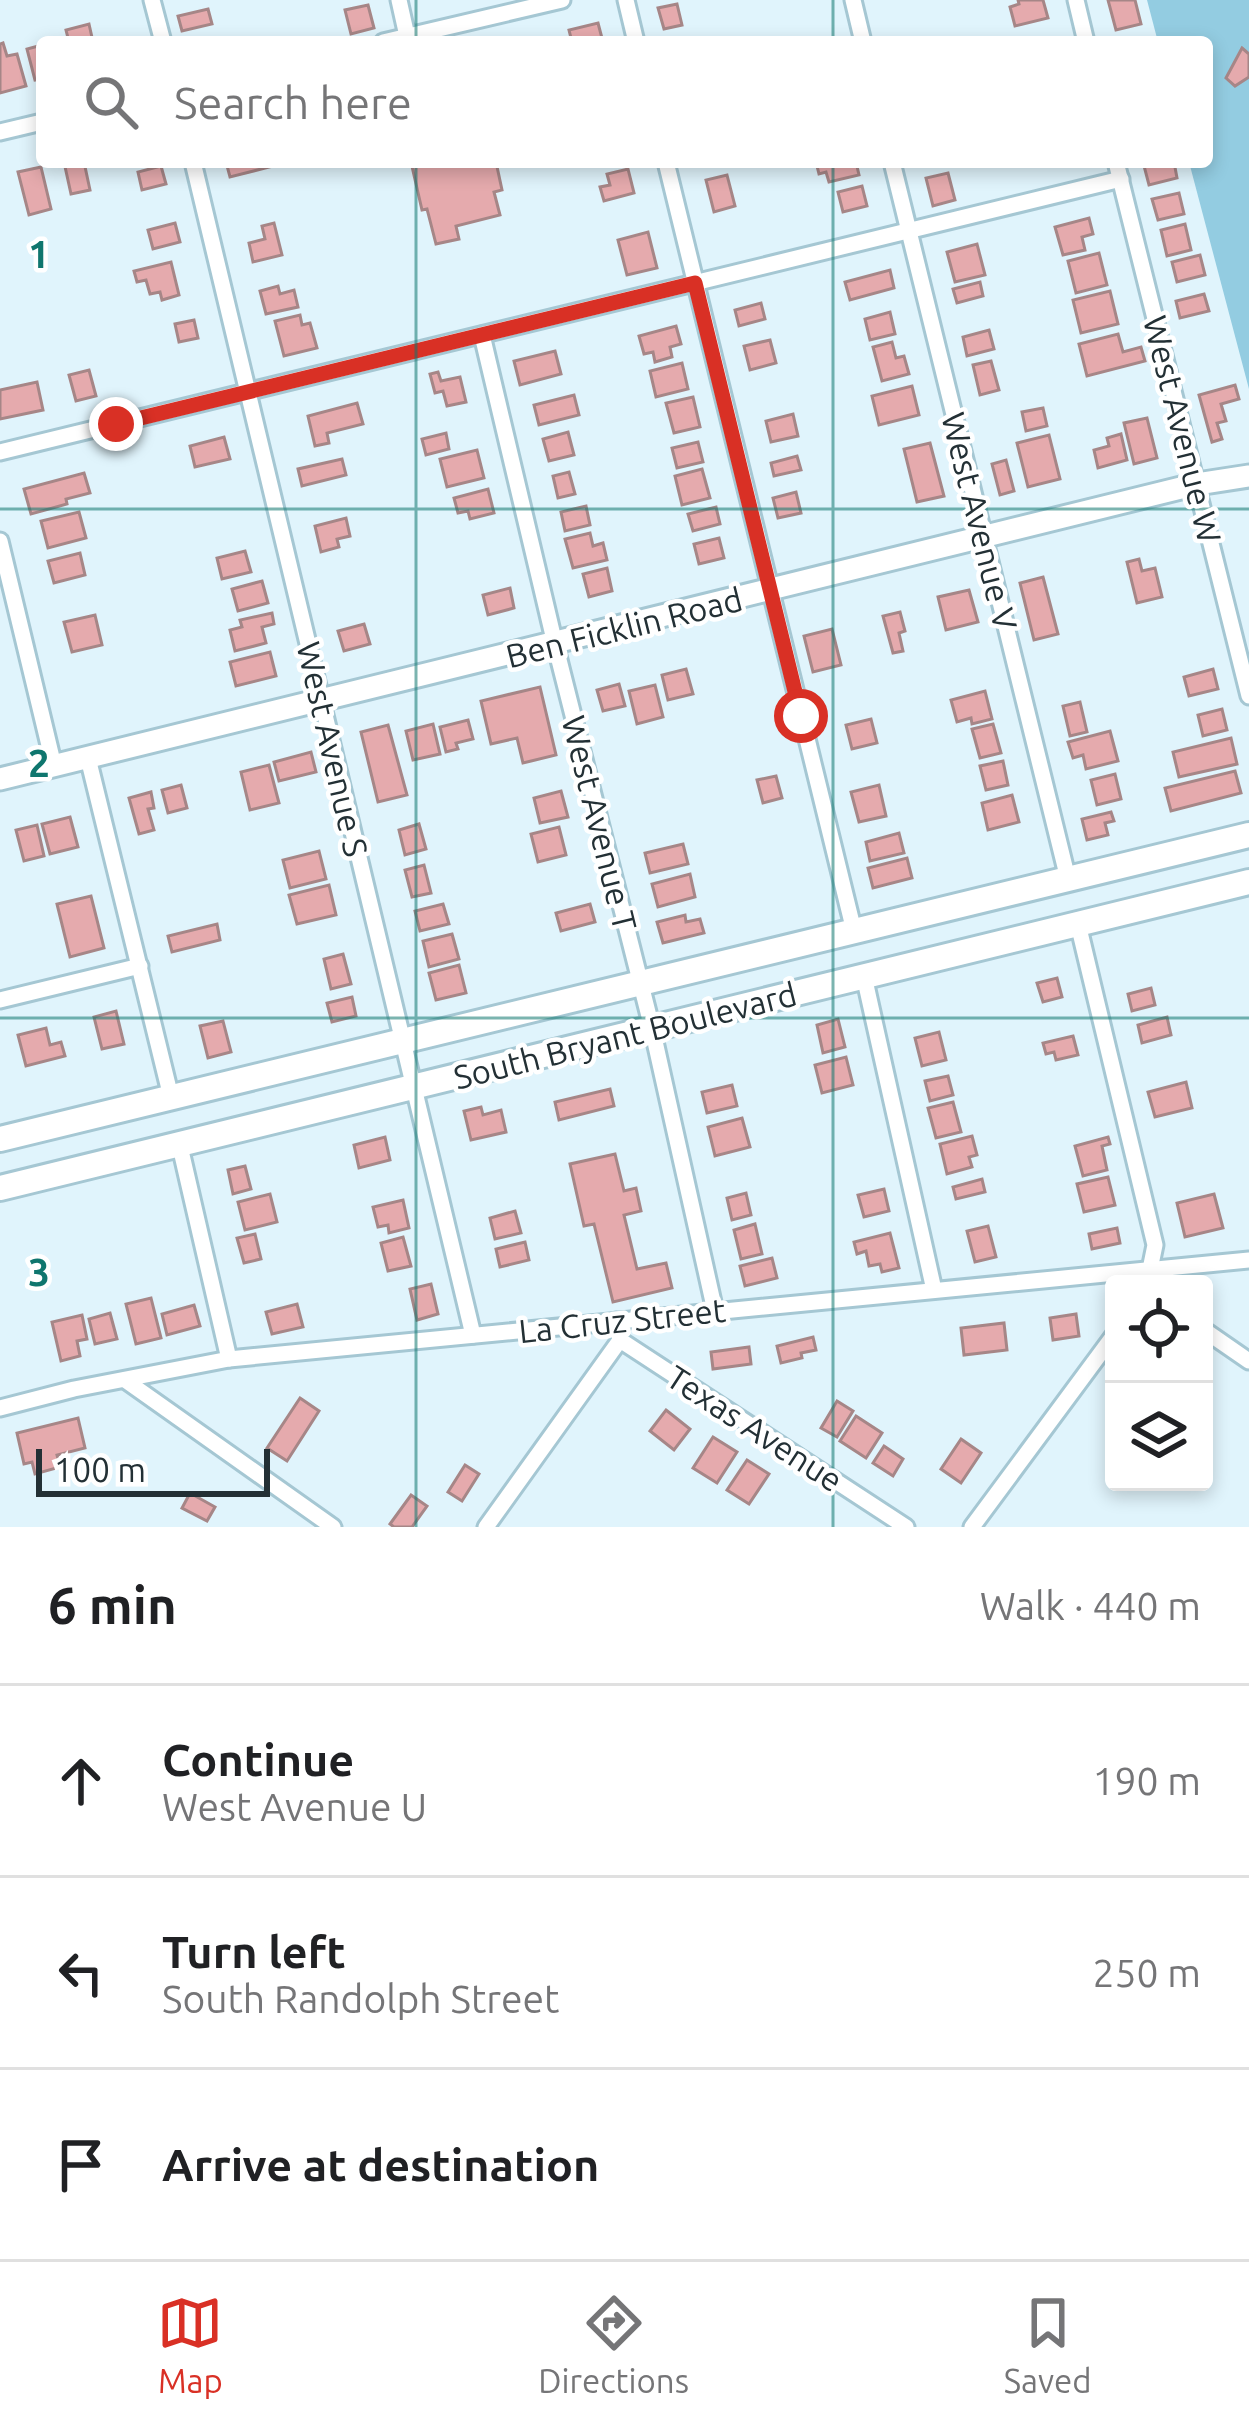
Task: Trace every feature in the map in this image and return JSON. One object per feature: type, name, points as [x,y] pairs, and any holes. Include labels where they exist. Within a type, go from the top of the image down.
[{"type":"main road","name":"South Bryant Boulevard","points":[[0,1139],[1249,836]]},
{"type":"main road","name":"South Bryant Boulevard","points":[[0,1187],[1249,882]]},
{"type":"street","points":[[152,0],[161,36]]},
{"type":"street","points":[[399,0],[407,36],[562,0]]},
{"type":"street","points":[[626,0],[635,36]]},
{"type":"street","points":[[853,0],[862,36]]},
{"type":"street","points":[[1076,0],[1085,36]]},
{"type":"street","points":[[0,132],[36,123]]},
{"type":"street","name":"West Avenue S","points":[[194,168],[473,1335]]},
{"type":"street","points":[[667,168],[854,931]]},
{"type":"street","name":"West Avenue V","points":[[893,168],[1067,879]]},
{"type":"street","points":[[0,452],[909,231],[1118,171]]},
{"type":"street","name":"West Avenue W","points":[[1118,171],[1249,696]]},
{"type":"street","name":"West Avenue T","points":[[482,335],[652,1028],[715,1311]]},
{"type":"street","name":"Ben Ficklin Road","points":[[0,779],[1197,484],[1249,476]]},
{"type":"street","points":[[0,542],[54,766]]},
{"type":"street","points":[[88,758],[171,1097]]},
{"type":"street","points":[[1078,924],[1155,1245],[1148,1275]]},
{"type":"street","points":[[0,1000],[140,966]]},
{"type":"street","points":[[864,976],[934,1290]]},
{"type":"street","points":[[178,1142],[229,1359]]},
{"type":"street","name":"La Cruz Street","points":[[1160,1275],[1249,1260]]},
{"type":"street","name":"La Cruz Street","points":[[0,1408],[229,1359],[934,1290],[1105,1280]]},
{"type":"street","points":[[486,1527],[620,1340],[616,1321]]},
{"type":"street","points":[[1213,1336],[1249,1361]]},
{"type":"street","name":"Texas Avenue","points":[[620,1340],[906,1527]]},
{"type":"street","points":[[972,1527],[1105,1347]]},
{"type":"street","points":[[125,1381],[333,1527]]},
{"type":"shaded area","points":[[1147,0],[1249,0],[1249,389],[1191,168],[1213,168],[1213,36],[1156,36]]},
{"type":"building","points":[[1018,0],[1043,0],[1048,18],[1015,26],[1010,7],[1019,4]]},
{"type":"building","points":[[1108,0],[1135,0],[1141,24],[1116,30]]},
{"type":"building","points":[[677,4],[682,25],[664,29],[658,8]]},
{"type":"building","points":[[368,5],[374,28],[351,34],[345,10]]},
{"type":"building","points":[[208,9],[212,24],[182,31],[178,16]]},
{"type":"building","points":[[598,23],[601,36],[570,36],[569,30]]},
{"type":"building","points":[[89,24],[92,36],[68,36],[66,30]]},
{"type":"building","points":[[0,44],[7,56],[17,54],[26,86],[0,93]]},
{"type":"building","points":[[36,47],[36,80],[35,80],[27,49]]},
{"type":"building","points":[[1242,48],[1249,54],[1249,77],[1235,86],[1226,78]]},
{"type":"building","points":[[41,168],[51,209],[29,215],[18,172]]},
{"type":"building","points":[[65,168],[85,168],[90,190],[71,194]]},
{"type":"building","points":[[162,168],[166,184],[142,190],[138,172]]},
{"type":"building","points":[[228,168],[265,168],[230,177]]},
{"type":"building","points":[[412,168],[497,168],[502,190],[494,192],[500,215],[456,226],[459,239],[436,244],[427,209],[422,210]]},
{"type":"building","points":[[818,168],[857,168],[859,175],[829,182],[826,172],[819,174]]},
{"type":"building","points":[[1145,168],[1175,168],[1177,178],[1149,185]]},
{"type":"building","points":[[628,169],[634,193],[604,201],[600,187],[610,185],[607,174]]},
{"type":"building","points":[[948,173],[955,200],[933,206],[926,178]]},
{"type":"building","points":[[727,175],[735,206],[714,212],[706,180]]},
{"type":"building","points":[[862,186],[867,206],[843,212],[838,192]]},
{"type":"building","points":[[1179,193],[1184,214],[1158,220],[1152,199]]},
{"type":"building","points":[[1089,218],[1093,234],[1082,237],[1085,250],[1063,255],[1055,227]]},
{"type":"building","points":[[175,223],[180,242],[153,249],[148,230]]},
{"type":"building","points":[[274,223],[282,255],[253,262],[249,243],[265,239],[262,226]]},
{"type":"building","points":[[1185,224],[1191,250],[1167,256],[1161,230]]},
{"type":"building","points":[[648,232],[657,268],[627,275],[618,240]]},
{"type":"building","points":[[977,244],[985,275],[955,282],[947,252]]},
{"type":"building","points":[[1099,253],[1107,285],[1076,293],[1068,261]]},
{"type":"building","points":[[1200,255],[1205,275],[1177,282],[1172,262]]},
{"type":"building","points":[[171,262],[179,295],[162,300],[160,292],[150,294],[146,280],[137,282],[134,271]]},
{"type":"building","points":[[890,270],[894,288],[850,300],[845,282]]},
{"type":"building","points":[[980,282],[983,296],[957,303],[953,289]]},
{"type":"building","points":[[278,286],[280,294],[294,290],[298,307],[266,314],[260,291]]},
{"type":"building","points":[[1110,291],[1118,324],[1081,333],[1073,300]]},
{"type":"building","points":[[1204,294],[1209,311],[1180,318],[1176,301]]},
{"type":"building","points":[[761,303],[765,319],[739,326],[735,310]]},
{"type":"building","points":[[890,312],[895,334],[870,340],[865,319]]},
{"type":"building","points":[[300,315],[302,325],[310,323],[317,348],[284,356],[275,321]]},
{"type":"building","points":[[194,320],[198,338],[179,342],[175,324]]},
{"type":"building","points":[[676,326],[681,344],[670,347],[672,357],[655,362],[653,352],[644,354],[639,336]]},
{"type":"building","points":[[989,330],[994,349],[967,356],[963,337]]},
{"type":"building","points":[[1118,334],[1123,352],[1141,347],[1145,361],[1087,376],[1079,344]]},
{"type":"building","points":[[770,340],[776,363],[750,370],[744,346]]},
{"type":"building","points":[[892,342],[896,358],[904,356],[909,374],[882,381],[873,347]]},
{"type":"building","points":[[555,351],[561,374],[520,385],[514,361]]},
{"type":"building","points":[[991,361],[999,390],[980,395],[973,365]]},
{"type":"building","points":[[682,363],[688,389],[656,397],[650,371]]},
{"type":"building","points":[[89,370],[96,396],[76,401],[69,375]]},
{"type":"building","points":[[438,372],[441,381],[460,377],[466,402],[447,406],[443,391],[435,393],[430,374]]},
{"type":"building","points":[[37,382],[43,410],[0,419],[0,390]]},
{"type":"building","points":[[1235,385],[1239,399],[1221,404],[1226,421],[1217,423],[1222,439],[1212,442],[1199,395]]},
{"type":"building","points":[[912,386],[919,415],[879,425],[872,396]]},
{"type":"building","points":[[574,395],[579,415],[539,425],[534,405]]},
{"type":"building","points":[[693,397],[700,427],[674,433],[666,403]]},
{"type":"building","points":[[357,403],[363,424],[327,433],[329,443],[315,446],[308,416]]},
{"type":"building","points":[[1043,408],[1047,426],[1026,431],[1022,412]]},
{"type":"building","points":[[793,414],[798,436],[771,442],[766,421]]},
{"type":"building","points":[[1147,418],[1157,458],[1134,464],[1124,423]]},
{"type":"building","points":[[568,432],[574,455],[549,461],[543,439]]},
{"type":"building","points":[[446,433],[449,449],[426,455],[422,439]]},
{"type":"building","points":[[1121,434],[1127,460],[1098,468],[1094,450],[1109,446],[1107,438]]},
{"type":"building","points":[[1049,435],[1060,479],[1028,487],[1017,443]]},
{"type":"building","points":[[224,437],[230,459],[195,467],[190,446]]},
{"type":"building","points":[[698,442],[703,462],[677,468],[672,448]]},
{"type":"building","points":[[930,443],[944,496],[917,502],[904,449]]},
{"type":"building","points":[[477,450],[484,478],[447,487],[440,459]]},
{"type":"building","points":[[797,456],[801,470],[774,476],[771,463]]},
{"type":"building","points":[[342,459],[346,475],[302,486],[298,469]]},
{"type":"building","points":[[1006,460],[1014,491],[1000,495],[992,464]]},
{"type":"building","points":[[702,469],[710,498],[682,505],[675,476]]},
{"type":"building","points":[[569,472],[575,494],[558,498],[553,476]]},
{"type":"building","points":[[84,473],[90,493],[31,514],[24,489]]},
{"type":"building","points":[[488,489],[494,513],[470,519],[468,511],[458,513],[454,498]]},
{"type":"building","points":[[796,492],[801,513],[778,518],[773,498]]},
{"type":"building","points":[[586,506],[590,525],[565,531],[561,512]]},
{"type":"building","points":[[716,507],[720,524],[693,531],[688,514]]},
{"type":"building","points":[[79,512],[86,538],[48,548],[41,521]]},
{"type":"building","points":[[346,518],[350,536],[337,539],[339,547],[321,552],[315,526]]},
{"type":"building","points":[[590,533],[593,546],[603,543],[607,560],[573,568],[565,539]]},
{"type":"building","points":[[719,538],[724,558],[699,564],[694,544]]},
{"type":"building","points":[[245,551],[251,572],[222,579],[217,558]]},
{"type":"building","points":[[80,553],[85,575],[54,583],[48,561]]},
{"type":"building","points":[[1139,559],[1142,571],[1155,568],[1162,597],[1137,603],[1127,562]]},
{"type":"building","points":[[607,568],[612,591],[589,597],[583,574]]},
{"type":"building","points":[[1043,577],[1058,634],[1034,640],[1020,583]]},
{"type":"building","points":[[262,581],[268,603],[238,611],[232,589]]},
{"type":"building","points":[[510,588],[514,608],[488,615],[483,595]]},
{"type":"building","points":[[969,590],[978,622],[946,630],[938,597]]},
{"type":"building","points":[[900,612],[903,651],[893,653],[883,616]]},
{"type":"building","points":[[272,613],[274,624],[262,627],[266,643],[235,651],[230,630],[242,627],[240,620]]},
{"type":"building","points":[[95,615],[102,645],[72,652],[64,622]]},
{"type":"building","points":[[364,624],[370,644],[344,651],[338,631]]},
{"type":"building","points":[[832,629],[841,665],[813,672],[804,636]]},
{"type":"building","points":[[270,652],[276,676],[236,686],[230,662]]},
{"type":"building","points":[[686,669],[693,694],[668,700],[662,675]]},
{"type":"building","points":[[1213,669],[1218,689],[1189,696],[1184,677]]},
{"type":"building","points":[[619,684],[625,706],[603,711],[597,690]]},
{"type":"building","points":[[655,685],[663,717],[637,724],[629,691]]},
{"type":"building","points":[[540,687],[556,755],[523,763],[517,738],[491,744],[481,701]]},
{"type":"building","points":[[985,691],[992,719],[957,722],[951,700]]},
{"type":"building","points":[[1080,702],[1087,732],[1070,736],[1063,706]]},
{"type":"building","points":[[1222,709],[1227,730],[1203,736],[1198,715]]},
{"type":"building","points":[[871,719],[877,743],[852,749],[846,725]]},
{"type":"building","points":[[468,720],[473,739],[456,743],[458,749],[446,752],[440,727]]},
{"type":"building","points":[[433,724],[440,754],[413,760],[406,731]]},
{"type":"building","points":[[993,724],[1001,753],[980,758],[972,729]]},
{"type":"building","points":[[388,725],[407,795],[378,802],[361,732]]},
{"type":"building","points":[[1110,731],[1118,761],[1086,769],[1083,755],[1073,758],[1068,742]]},
{"type":"building","points":[[1231,738],[1237,764],[1179,777],[1173,752]]},
{"type":"building","points":[[311,752],[316,772],[279,781],[274,762]]},
{"type":"building","points":[[1003,761],[1008,785],[986,790],[980,766]]},
{"type":"building","points":[[269,765],[279,803],[250,810],[241,772]]},
{"type":"building","points":[[1235,771],[1241,793],[1171,811],[1165,788]]},
{"type":"building","points":[[1115,774],[1121,799],[1097,805],[1091,780]]},
{"type":"building","points":[[776,776],[782,798],[763,803],[757,780]]},
{"type":"building","points":[[181,785],[187,808],[168,813],[162,790]]},
{"type":"building","points":[[879,785],[886,816],[859,822],[851,792]]},
{"type":"building","points":[[561,791],[568,817],[540,823],[534,798]]},
{"type":"building","points":[[151,792],[154,808],[148,809],[154,830],[139,834],[129,798]]},
{"type":"building","points":[[1012,795],[1019,822],[988,830],[982,803]]},
{"type":"building","points":[[1111,812],[1114,821],[1105,823],[1108,835],[1087,840],[1082,819]]},
{"type":"building","points":[[70,817],[78,847],[50,854],[42,824]]},
{"type":"building","points":[[419,824],[426,849],[405,855],[399,830]]},
{"type":"building","points":[[37,825],[44,856],[24,861],[16,830]]},
{"type":"building","points":[[559,827],[566,855],[538,862],[531,834]]},
{"type":"building","points":[[899,833],[904,853],[870,861],[866,842]]},
{"type":"building","points":[[683,844],[688,864],[650,873],[645,853]]},
{"type":"building","points":[[319,851],[326,879],[290,888],[283,860]]},
{"type":"building","points":[[907,858],[912,878],[873,888],[868,868]]},
{"type":"building","points":[[424,865],[431,893],[412,897],[405,870]]},
{"type":"building","points":[[690,874],[695,897],[658,907],[652,884]]},
{"type":"building","points":[[329,885],[336,915],[297,924],[289,895]]},
{"type":"building","points":[[91,896],[104,948],[70,957],[57,904]]},
{"type":"building","points":[[443,904],[449,924],[420,931],[415,911]]},
{"type":"building","points":[[590,904],[595,922],[561,931],[556,913]]},
{"type":"building","points":[[685,915],[686,922],[700,919],[704,933],[663,943],[657,922]]},
{"type":"building","points":[[217,924],[220,940],[172,952],[168,936]]},
{"type":"building","points":[[452,934],[459,959],[429,967],[423,941]]},
{"type":"building","points":[[343,954],[351,984],[331,989],[324,959]]},
{"type":"building","points":[[459,965],[466,993],[436,1000],[429,973]]},
{"type":"building","points":[[1057,978],[1062,997],[1043,1002],[1037,983]]},
{"type":"building","points":[[1151,988],[1155,1005],[1132,1011],[1128,994]]},
{"type":"building","points":[[352,997],[356,1016],[332,1022],[327,1003]]},
{"type":"building","points":[[116,1011],[124,1044],[102,1049],[94,1017]]},
{"type":"building","points":[[1167,1017],[1171,1035],[1142,1043],[1138,1025]]},
{"type":"building","points":[[838,1019],[845,1047],[823,1053],[817,1025]]},
{"type":"building","points":[[223,1021],[231,1052],[208,1058],[200,1026]]},
{"type":"building","points":[[46,1028],[50,1045],[61,1042],[65,1056],[26,1066],[18,1035]]},
{"type":"building","points":[[939,1032],[946,1060],[922,1066],[915,1038]]},
{"type":"building","points":[[1073,1036],[1078,1055],[1056,1060],[1054,1052],[1046,1054],[1043,1043]]},
{"type":"building","points":[[846,1057],[853,1085],[822,1093],[815,1065]]},
{"type":"building","points":[[948,1076],[953,1095],[930,1101],[925,1081]]},
{"type":"building","points":[[1186,1082],[1192,1108],[1155,1117],[1148,1092]]},
{"type":"building","points":[[732,1085],[737,1106],[707,1113],[702,1092]]},
{"type":"building","points":[[610,1089],[614,1106],[559,1120],[555,1102]]},
{"type":"building","points":[[953,1102],[961,1132],[936,1138],[928,1108]]},
{"type":"building","points":[[481,1107],[483,1115],[501,1110],[506,1132],[471,1140],[464,1111]]},
{"type":"building","points":[[742,1118],[750,1147],[715,1156],[708,1127]]},
{"type":"building","points":[[972,1136],[977,1155],[969,1157],[972,1167],[947,1174],[940,1144]]},
{"type":"building","points":[[385,1137],[390,1160],[359,1168],[354,1145]]},
{"type":"building","points":[[1108,1137],[1110,1144],[1102,1146],[1107,1170],[1083,1176],[1075,1146]]},
{"type":"building","points":[[615,1154],[624,1191],[636,1188],[641,1211],[624,1215],[637,1269],[666,1263],[672,1288],[613,1302],[594,1224],[584,1226],[570,1164]]},
{"type":"building","points":[[245,1166],[251,1189],[233,1194],[228,1170]]},
{"type":"building","points":[[1108,1177],[1115,1205],[1084,1212],[1077,1184]]},
{"type":"building","points":[[982,1179],[985,1192],[956,1199],[953,1187]]},
{"type":"building","points":[[884,1189],[889,1211],[864,1217],[858,1195]]},
{"type":"building","points":[[746,1193],[751,1215],[732,1220],[727,1198]]},
{"type":"building","points":[[270,1194],[277,1222],[245,1230],[238,1202]]},
{"type":"building","points":[[1214,1194],[1223,1228],[1185,1237],[1177,1203]]},
{"type":"building","points":[[403,1200],[409,1228],[389,1233],[388,1225],[378,1227],[373,1207]]},
{"type":"building","points":[[515,1211],[521,1233],[495,1239],[490,1218]]},
{"type":"building","points":[[755,1224],[762,1254],[741,1259],[734,1230]]},
{"type":"building","points":[[988,1226],[996,1257],[975,1262],[967,1231]]},
{"type":"building","points":[[1117,1228],[1120,1243],[1092,1249],[1089,1234]]},
{"type":"building","points":[[890,1233],[899,1268],[882,1272],[880,1264],[869,1266],[866,1251],[857,1254],[854,1242]]},
{"type":"building","points":[[255,1234],[261,1259],[244,1263],[237,1238]]},
{"type":"building","points":[[403,1237],[411,1266],[388,1271],[381,1243]]},
{"type":"building","points":[[525,1242],[529,1260],[500,1267],[496,1249]]},
{"type":"building","points":[[772,1258],[777,1278],[745,1286],[740,1266]]},
{"type":"building","points":[[431,1284],[438,1314],[417,1320],[410,1289]]},
{"type":"building","points":[[151,1298],[161,1338],[136,1344],[126,1304]]},
{"type":"building","points":[[297,1304],[303,1327],[272,1334],[266,1312]]},
{"type":"building","points":[[194,1305],[200,1326],[167,1335],[162,1314]]},
{"type":"building","points":[[110,1313],[117,1339],[95,1344],[89,1319]]},
{"type":"building","points":[[1076,1314],[1079,1336],[1053,1340],[1050,1318]]},
{"type":"building","points":[[82,1315],[87,1339],[77,1341],[80,1356],[61,1361],[52,1322]]},
{"type":"building","points":[[1004,1323],[1007,1350],[964,1355],[961,1328]]},
{"type":"building","points":[[813,1337],[816,1350],[781,1363],[777,1346]]},
{"type":"building","points":[[749,1347],[751,1364],[713,1369],[711,1352]]},
{"type":"building","points":[[300,1398],[319,1411],[287,1461],[267,1448]]},
{"type":"building","points":[[837,1401],[853,1411],[837,1437],[821,1428]]},
{"type":"building","points":[[666,1410],[690,1429],[674,1450],[650,1431]]},
{"type":"building","points":[[856,1416],[882,1433],[866,1458],[840,1441]]},
{"type":"building","points":[[78,1418],[85,1448],[57,1455],[60,1467],[35,1474],[32,1462],[24,1464],[17,1433]]},
{"type":"building","points":[[713,1437],[737,1452],[717,1483],[693,1468]]},
{"type":"building","points":[[961,1439],[981,1453],[961,1483],[941,1469]]},
{"type":"building","points":[[884,1446],[903,1459],[893,1476],[873,1463]]},
{"type":"building","points":[[747,1460],[769,1474],[749,1504],[727,1490]]},
{"type":"building","points":[[465,1465],[479,1474],[462,1501],[448,1492]]},
{"type":"building","points":[[190,1493],[215,1507],[207,1521],[182,1508]]},
{"type":"building","points":[[411,1495],[427,1506],[412,1527],[394,1527],[390,1524]]},
{"type":"route","points":[[116,424],[695,283],[801,716]]}]
